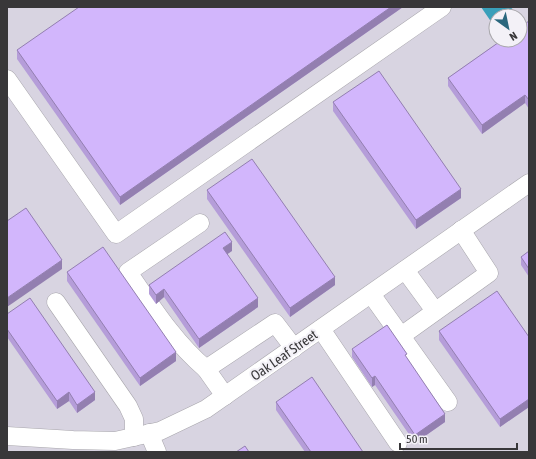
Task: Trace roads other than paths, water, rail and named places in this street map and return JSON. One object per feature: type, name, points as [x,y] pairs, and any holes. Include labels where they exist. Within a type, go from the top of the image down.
[{"type":"street","points":[[7,79],[116,234],[442,7]]},
{"type":"street","name":"Oak Leaf Street","points":[[7,436],[101,446],[115,441],[160,431],[206,409],[529,183]]},
{"type":"street","points":[[200,224],[128,272],[175,340],[188,355],[206,369],[225,396]]},
{"type":"street","points":[[401,336],[490,273],[461,230]]},
{"type":"street","points":[[405,270],[435,311]]},
{"type":"street","points":[[371,294],[448,402]]},
{"type":"street","points":[[56,302],[128,406],[142,435],[157,452]]},
{"type":"street","points":[[206,369],[275,323],[294,348]]},
{"type":"street","points":[[321,329],[398,443]]},
{"type":"water","points":[[481,7],[514,7],[488,8],[488,17]]}]
